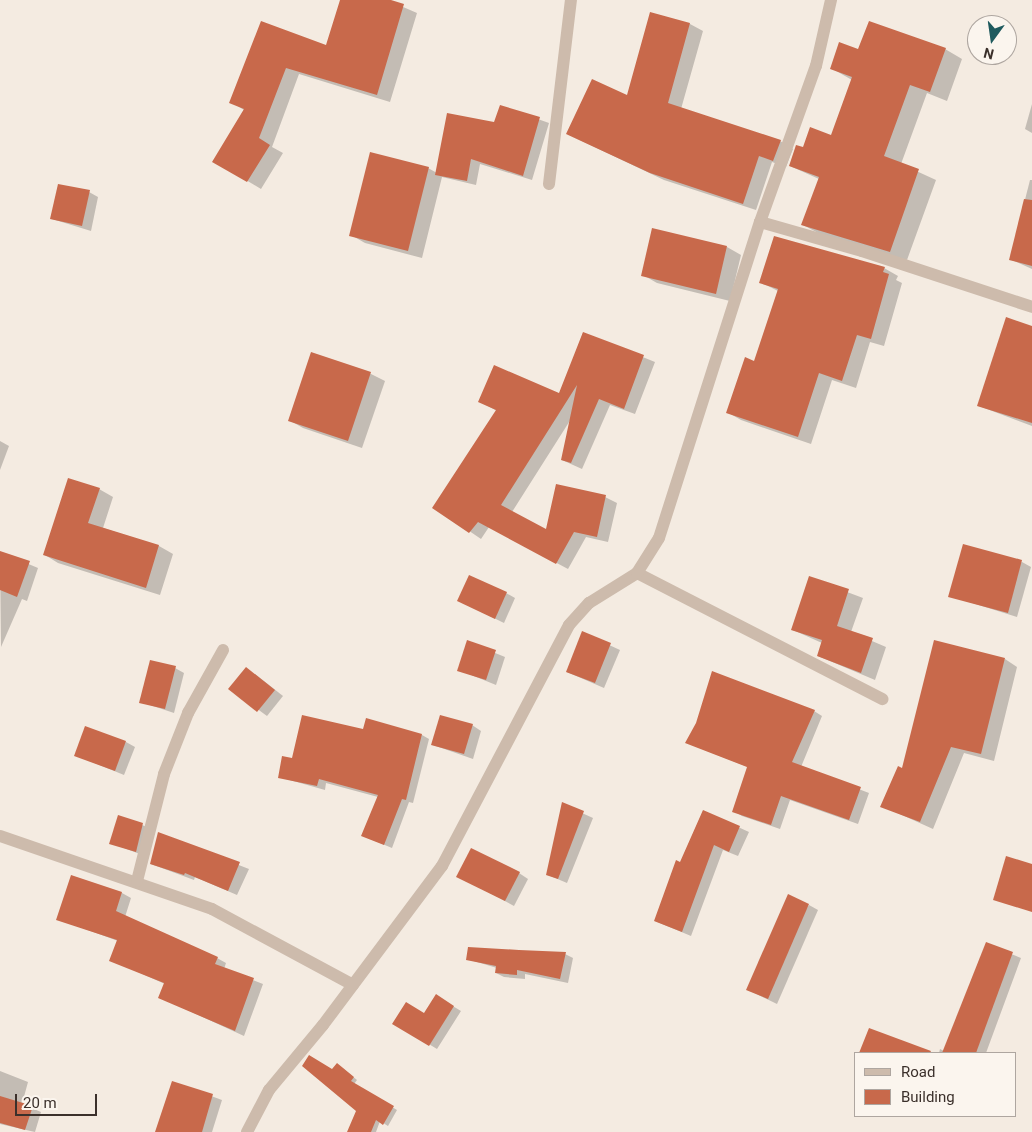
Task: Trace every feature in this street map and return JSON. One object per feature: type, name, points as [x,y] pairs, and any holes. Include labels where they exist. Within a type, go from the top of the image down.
[{"type":"street","points":[[549,184],[571,0]]},
{"type":"street","points":[[247,1132],[269,1090],[353,985],[442,866],[569,625],[589,603],[637,573],[659,538],[760,222],[816,66],[831,0]]},
{"type":"street","points":[[760,222],[862,251],[1032,307]]},
{"type":"street","points":[[637,573],[882,698]]},
{"type":"street","points":[[137,881],[164,774],[188,713],[223,650]]},
{"type":"street","points":[[0,836],[137,881],[212,909],[353,985]]},
{"type":"building","points":[[340,0],[391,0],[404,4],[377,95],[286,68],[259,138],[270,145],[247,182],[212,162],[244,109],[229,103],[261,21],[326,45]]},
{"type":"building","points":[[650,12],[690,23],[668,103],[781,140],[773,161],[759,156],[743,204],[650,173],[566,134],[592,79],[627,95]]},
{"type":"building","points":[[869,21],[946,48],[930,92],[910,85],[884,156],[919,169],[890,252],[801,225],[819,177],[789,166],[796,145],[803,147],[810,127],[831,135],[852,77],[830,69],[839,42],[858,49]]},
{"type":"building","points":[[500,105],[540,117],[523,176],[471,159],[467,181],[435,175],[447,113],[494,122]]},
{"type":"building","points":[[370,152],[429,167],[408,251],[349,236]]},
{"type":"building","points":[[58,184],[90,190],[82,226],[50,219]]},
{"type":"building","points":[[1024,199],[1032,200],[1032,266],[1009,260]]},
{"type":"building","points":[[652,228],[727,246],[716,294],[641,276]]},
{"type":"building","points":[[774,236],[885,267],[883,272],[889,274],[871,339],[857,335],[842,381],[819,373],[798,437],[726,413],[745,357],[754,361],[778,289],[759,283]]},
{"type":"building","points":[[1006,317],[1032,326],[1032,423],[977,406]]},
{"type":"building","points":[[583,332],[644,355],[624,409],[599,399],[571,463],[561,460],[577,385],[501,505],[546,529],[556,484],[606,495],[597,537],[574,532],[556,564],[478,522],[469,533],[432,508],[496,410],[478,402],[494,365],[559,393]]},
{"type":"building","points":[[311,352],[371,372],[348,441],[288,421]]},
{"type":"building","points":[[68,478],[100,488],[88,523],[159,545],[146,588],[43,555]]},
{"type":"building","points":[[963,544],[1022,560],[1008,613],[948,597]]},
{"type":"building","points":[[0,551],[30,561],[17,597],[0,590]]},
{"type":"building","points":[[469,575],[507,592],[495,619],[457,601]]},
{"type":"building","points":[[809,576],[849,589],[837,626],[873,638],[861,673],[817,656],[822,640],[791,630]]},
{"type":"building","points":[[582,631],[611,643],[595,683],[566,672]]},
{"type":"building","points":[[467,640],[496,650],[486,680],[457,671]]},
{"type":"building","points":[[934,640],[1005,658],[981,754],[951,747],[920,822],[880,807],[898,766],[902,768]]},
{"type":"building","points":[[150,660],[176,666],[165,709],[139,703]]},
{"type":"building","points":[[246,667],[275,690],[257,712],[228,689]]},
{"type":"building","points":[[712,671],[815,710],[792,762],[861,787],[849,820],[781,796],[771,825],[732,812],[747,767],[685,743],[696,723]]},
{"type":"building","points":[[302,715],[363,729],[366,718],[422,734],[406,800],[402,799],[384,845],[361,836],[378,795],[319,779],[317,786],[278,778],[282,756],[292,758]]},
{"type":"building","points":[[440,715],[473,724],[464,754],[431,745]]},
{"type":"building","points":[[85,726],[126,741],[115,771],[74,756]]},
{"type":"building","points":[[562,802],[584,811],[558,879],[546,875]]},
{"type":"building","points":[[703,810],[740,826],[729,852],[714,845],[682,932],[654,921],[676,860],[680,862]]},
{"type":"building","points":[[118,815],[143,823],[136,852],[109,844]]},
{"type":"building","points":[[158,832],[240,862],[228,891],[185,873],[184,875],[150,864]]},
{"type":"building","points":[[471,848],[520,872],[505,901],[456,877]]},
{"type":"building","points":[[1006,856],[1032,864],[1032,912],[993,900]]},
{"type":"building","points":[[71,875],[122,892],[116,911],[218,957],[215,964],[254,978],[235,1031],[158,998],[164,983],[109,961],[117,940],[56,920]]},
{"type":"building","points":[[788,894],[809,904],[768,999],[746,990]]},
{"type":"building","points":[[986,942],[1013,952],[976,1052],[942,1052]]},
{"type":"building","points":[[468,947],[566,952],[560,979],[517,970],[517,975],[495,973],[496,966],[466,960]]},
{"type":"building","points":[[436,994],[454,1006],[429,1046],[392,1024],[406,1002],[424,1013]]},
{"type":"building","points":[[869,1028],[931,1051],[930,1052],[859,1052]]},
{"type":"building","points":[[309,1055],[332,1069],[337,1063],[354,1077],[351,1081],[394,1106],[383,1125],[376,1120],[371,1132],[347,1132],[356,1111],[302,1066]]},
{"type":"building","points":[[172,1081],[213,1094],[202,1132],[155,1132]]},
{"type":"building","points":[[0,1096],[33,1106],[25,1130],[0,1123]]}]
